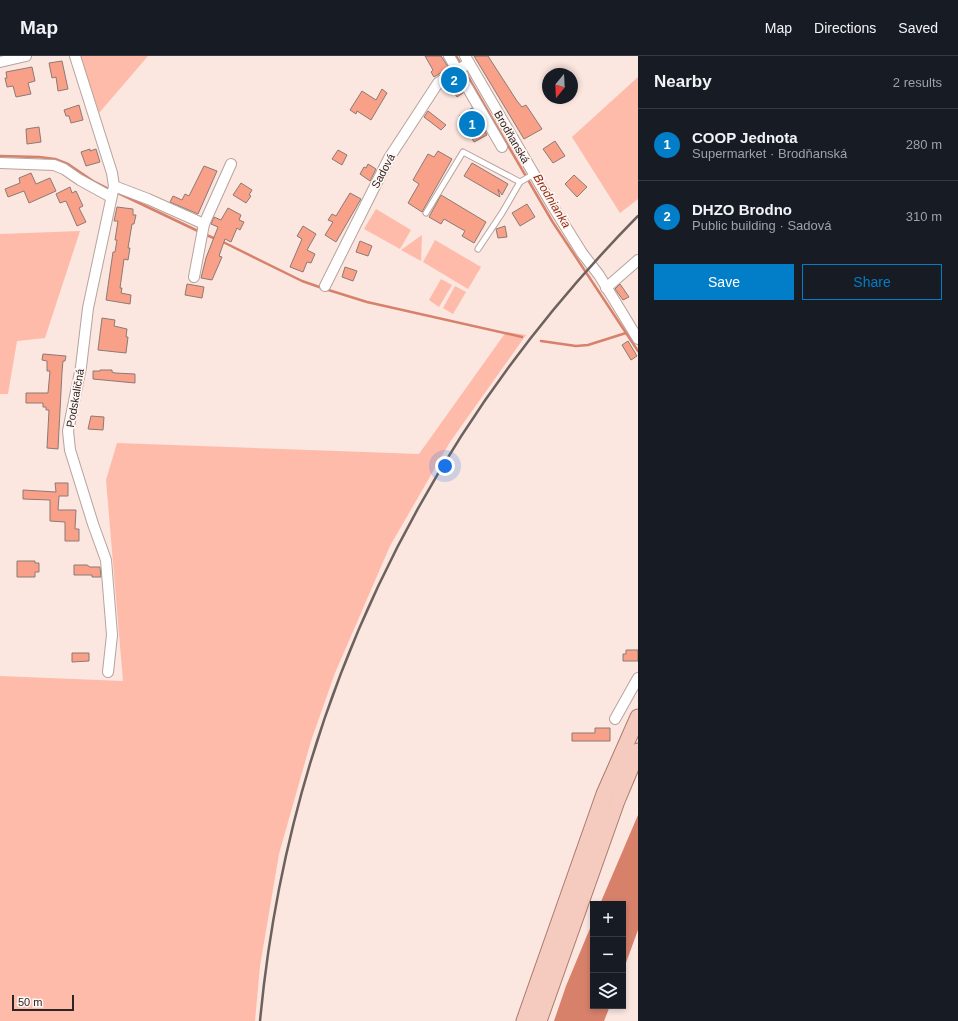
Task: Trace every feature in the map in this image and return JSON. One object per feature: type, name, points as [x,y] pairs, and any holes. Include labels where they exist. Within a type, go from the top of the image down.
[{"type":"main road","points":[[524,1021],[604,794],[638,717]]},
{"type":"main road","points":[[539,1021],[617,801],[638,751]]},
{"type":"street","points":[[0,62],[26,56]]},
{"type":"street","name":"Podskaličná","points":[[75,56],[112,173],[112,191],[107,221],[88,308],[80,367],[68,431],[70,450],[106,560],[112,635],[108,672]]},
{"type":"street","name":"Brodňanská","points":[[449,56],[463,65],[638,339]]},
{"type":"street","name":"Brodňanská","points":[[463,65],[502,147]]},
{"type":"street","name":"Sadová","points":[[325,286],[389,158],[438,83],[463,65]]},
{"type":"street","points":[[0,163],[54,165],[64,169],[80,180],[112,191],[148,199],[203,230]]},
{"type":"street","points":[[194,278],[203,230],[231,164]]},
{"type":"street","points":[[606,288],[638,260]]},
{"type":"street","points":[[615,718],[638,678]]},
{"type":"lane","points":[[426,213],[463,152],[522,181]]},
{"type":"lane","points":[[478,249],[522,181],[532,175]]},
{"type":"shaded area","points":[[80,56],[148,56],[99,113]]},
{"type":"shaded area","points":[[638,77],[638,199],[620,213],[572,137]]},
{"type":"shaded area","points":[[376,209],[411,230],[400,249],[364,229]]},
{"type":"shaded area","points":[[80,231],[45,338],[17,341],[8,394],[0,394],[0,234]]},
{"type":"shaded area","points":[[422,235],[421,261],[401,250]]},
{"type":"shaded area","points":[[435,240],[481,267],[468,289],[423,262]]},
{"type":"shaded area","points":[[441,279],[452,285],[439,307],[429,300]]},
{"type":"shaded area","points":[[455,286],[466,292],[453,314],[443,308]]},
{"type":"shaded area","points":[[506,332],[526,335],[450,442],[390,546],[335,673],[311,741],[279,854],[260,966],[255,1021],[0,1021],[0,676],[123,681],[106,480],[117,443],[419,454]]},
{"type":"shaded area","points":[[638,815],[638,930],[626,963],[626,901],[601,901]]},
{"type":"shaded area","points":[[590,928],[590,1009],[609,1009],[604,1021],[554,1021],[566,986]]},
{"type":"building","points":[[425,56],[441,56],[449,68],[434,77],[431,72],[433,70]]},
{"type":"building","points":[[474,56],[488,56],[517,101],[522,107],[526,105],[542,129],[524,139]]},
{"type":"building","points":[[62,61],[68,89],[58,91],[56,77],[52,78],[49,63]]},
{"type":"building","points":[[32,67],[35,81],[28,83],[31,94],[16,97],[13,86],[7,87],[5,78],[7,78],[6,72]]},
{"type":"building","points":[[455,80],[463,93],[457,97],[449,84]]},
{"type":"building","points":[[382,89],[387,93],[371,120],[357,111],[356,114],[350,110],[362,91],[376,100]]},
{"type":"building","points":[[79,105],[83,120],[71,123],[69,116],[66,116],[64,110]]},
{"type":"building","points":[[472,108],[487,135],[474,142],[459,116]]},
{"type":"building","points":[[428,111],[446,125],[441,130],[424,117]]},
{"type":"building","points":[[39,127],[41,142],[27,144],[26,129]]},
{"type":"building","points":[[555,141],[565,156],[553,163],[543,149]]},
{"type":"building","points":[[90,149],[90,151],[96,149],[100,162],[86,166],[81,152]]},
{"type":"building","points":[[338,150],[347,155],[342,165],[332,159]]},
{"type":"building","points":[[438,151],[452,159],[422,212],[408,203],[419,184],[413,180],[428,154],[434,157]]},
{"type":"building","points":[[472,163],[508,184],[502,195],[498,189],[500,197],[464,176]]},
{"type":"building","points":[[368,164],[376,169],[370,181],[360,174],[364,167],[366,168]]},
{"type":"building","points":[[204,166],[217,171],[198,214],[170,202],[173,196],[182,200],[185,194],[189,196]]},
{"type":"building","points":[[31,173],[36,184],[50,178],[56,191],[29,203],[24,191],[8,197],[5,189],[20,183],[19,178]]},
{"type":"building","points":[[574,175],[587,187],[577,197],[565,184]]},
{"type":"building","points":[[241,183],[252,190],[249,195],[251,196],[246,203],[233,195]]},
{"type":"building","points":[[70,187],[72,193],[76,191],[83,206],[79,208],[86,222],[77,226],[66,201],[60,203],[56,194]]},
{"type":"building","points":[[350,193],[361,199],[336,242],[325,235],[333,222],[328,220],[332,214],[336,216]]},
{"type":"building","points":[[441,195],[486,222],[474,243],[462,236],[465,231],[444,219],[441,224],[429,217]]},
{"type":"building","points":[[527,204],[535,217],[520,226],[512,213]]},
{"type":"building","points":[[117,207],[133,209],[133,215],[136,215],[134,224],[132,224],[128,248],[130,248],[128,260],[124,259],[120,288],[122,288],[121,293],[131,295],[130,304],[106,300],[113,252],[115,252],[117,240],[115,240],[118,221],[114,221]]},
{"type":"building","points":[[228,208],[241,215],[239,220],[244,222],[240,230],[237,228],[231,242],[225,239],[219,256],[222,257],[212,280],[201,278],[206,258],[218,227],[211,224],[214,217],[221,220]]},
{"type":"building","points":[[303,226],[316,234],[307,250],[315,254],[311,263],[307,262],[303,272],[290,267],[302,239],[297,236]]},
{"type":"building","points":[[505,226],[507,237],[498,238],[496,229]]},
{"type":"building","points":[[360,241],[372,246],[368,256],[356,252]]},
{"type":"building","points":[[345,267],[357,271],[353,281],[342,277]]},
{"type":"building","points":[[187,284],[204,287],[202,298],[185,295]]},
{"type":"building","points":[[620,284],[629,297],[623,300],[615,289]]},
{"type":"building","points":[[102,318],[115,320],[114,326],[127,329],[126,337],[128,337],[126,353],[98,350]]},
{"type":"building","points":[[628,341],[637,356],[631,360],[622,345]]},
{"type":"building","points":[[43,354],[66,356],[65,361],[63,361],[62,372],[58,449],[47,448],[49,410],[46,410],[46,407],[43,407],[43,403],[26,403],[26,393],[48,393],[50,371],[47,371],[47,361],[42,360]]},
{"type":"building","points":[[112,370],[112,372],[115,373],[135,374],[135,383],[93,379],[93,371]]},
{"type":"building","points":[[91,416],[104,417],[103,430],[88,429]]},
{"type":"building","points":[[55,483],[68,483],[68,496],[59,496],[58,510],[76,510],[75,529],[79,529],[79,541],[65,541],[65,522],[50,521],[50,500],[23,499],[23,490],[56,492]]},
{"type":"building","points":[[17,561],[35,561],[35,563],[39,563],[39,572],[35,572],[35,577],[17,577]]},
{"type":"building","points":[[74,565],[100,567],[101,577],[92,577],[92,575],[74,575]]},
{"type":"building","points":[[626,650],[638,650],[638,661],[623,661],[623,654],[626,654]]},
{"type":"building","points":[[72,653],[89,653],[89,661],[72,662]]},
{"type":"building","points":[[595,728],[610,728],[610,741],[572,741],[572,733],[595,733]]},
{"type":"waterway","name":"Brodnianka","points":[[456,56],[462,66]]},
{"type":"waterway","name":"Brodnianka","points":[[464,70],[552,221],[638,351]]},
{"type":"waterway","points":[[0,156],[55,159],[68,164],[93,181],[111,190]]},
{"type":"waterway","points":[[116,192],[200,232]]},
{"type":"waterway","points":[[204,234],[216,239]]},
{"type":"waterway","points":[[221,241],[302,281],[322,288],[367,302],[522,337]]},
{"type":"waterway","points":[[541,341],[576,346],[588,345],[626,333]]},
{"type":"railway","points":[[260,1021],[276,907],[301,796],[335,689],[378,586],[431,486],[491,391],[561,301],[638,216]]},
{"type":"place","name":"DHZO Brodno","points":[[454,80]]},
{"type":"place","name":"COOP Jednota","points":[[472,124]]}]
